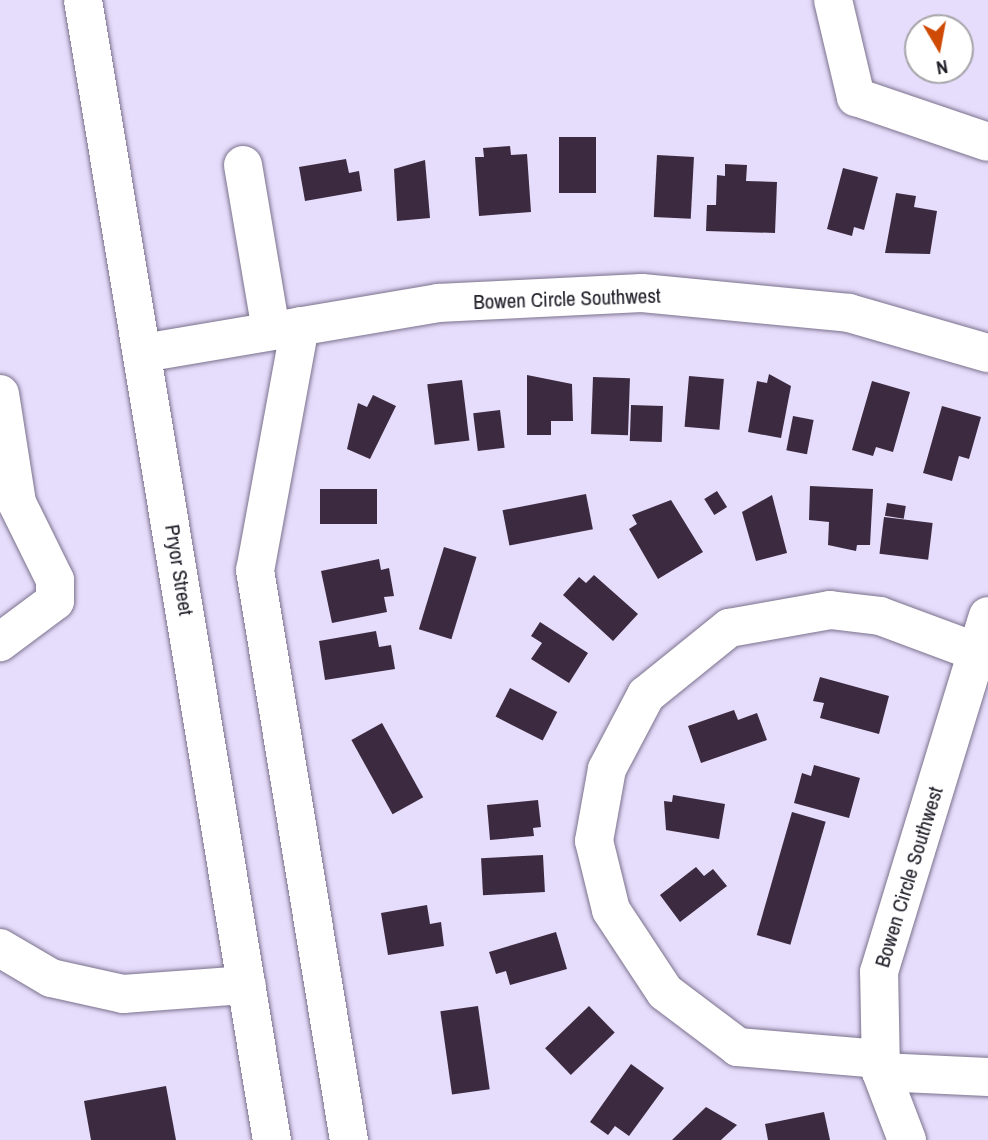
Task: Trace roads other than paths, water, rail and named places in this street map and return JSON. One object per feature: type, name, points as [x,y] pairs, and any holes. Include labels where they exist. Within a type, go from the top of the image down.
[{"type":"street","name":"Pryor Street","points":[[83,0],[272,1140]]},
{"type":"street","points":[[833,0],[856,97],[988,142]]},
{"type":"street","points":[[243,165],[286,329],[256,570],[349,1140]]},
{"type":"street","name":"Bowen Circle Southwest","points":[[143,353],[438,303],[642,293],[849,313],[988,353]]},
{"type":"street","points":[[0,394],[8,509],[55,580],[55,601],[0,642]]},
{"type":"street","points":[[977,652],[880,616],[830,610],[729,628],[646,695],[607,769],[594,841],[611,910],[665,992],[738,1047],[988,1077]]},
{"type":"street","name":"Bowen Circle Southwest","points":[[907,1140],[881,1066],[880,972],[988,616]]},
{"type":"street","points":[[0,948],[51,978],[123,994],[247,985]]}]
